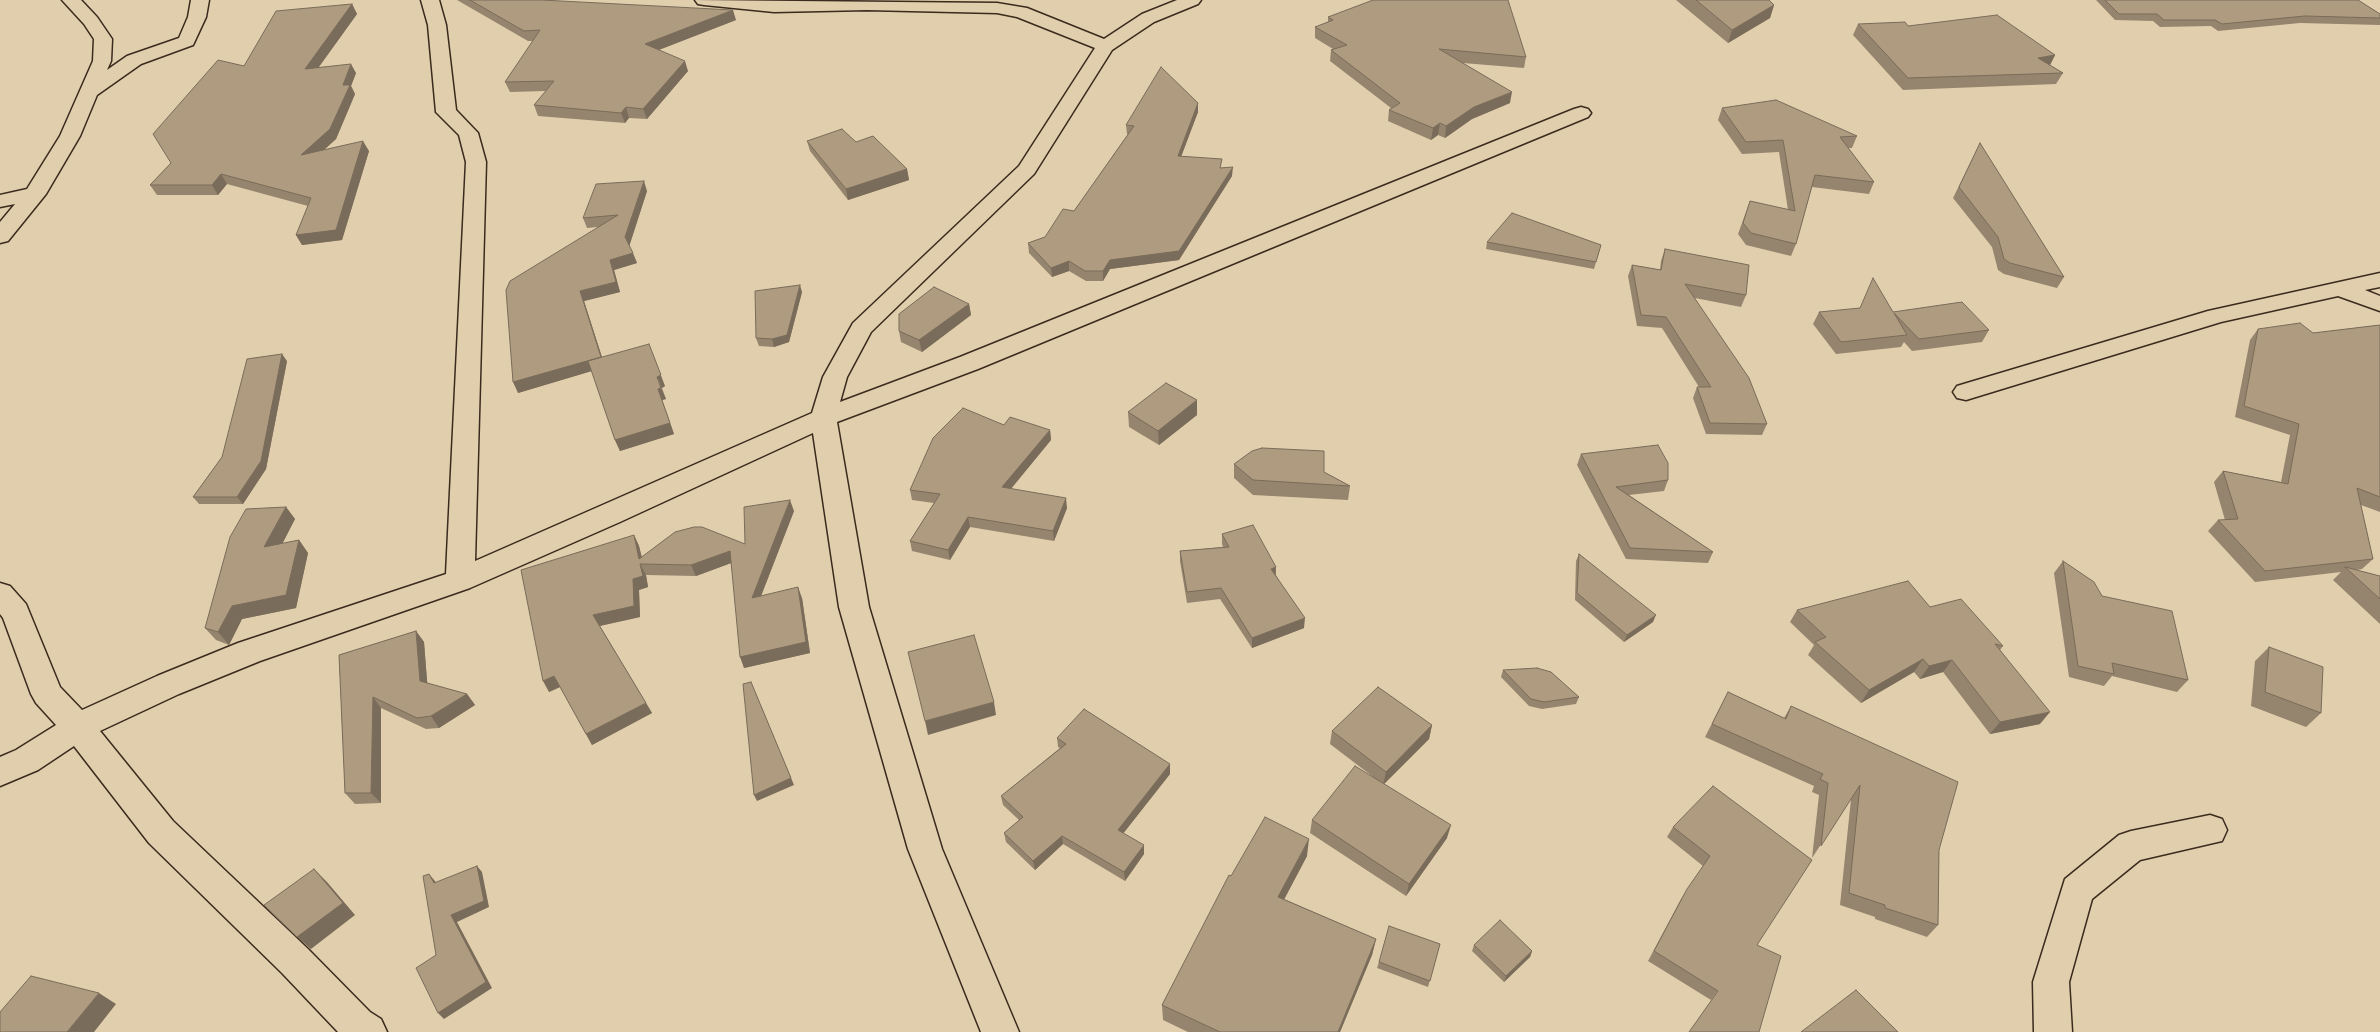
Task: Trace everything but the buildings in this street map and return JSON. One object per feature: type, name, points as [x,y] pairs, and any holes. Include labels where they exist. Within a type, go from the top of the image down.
[{"type":"street","points":[[0,236],[35,194],[70,136],[102,61],[103,39],[91,21],[71,0]]},
{"type":"street","points":[[89,92],[134,60],[187,41],[197,17],[200,0]]},
{"type":"street","points":[[430,0],[438,25],[446,112],[468,133],[476,162],[460,580]]},
{"type":"street","points":[[704,0],[774,7],[867,5],[997,8],[1021,12],[1105,46]]},
{"type":"street","points":[[1000,1032],[925,849],[854,607],[824,418],[835,377],[861,328],[1028,170],[1105,46],[1148,18],[1192,0]]},
{"type":"street","points":[[0,772],[27,760],[78,727],[168,685],[249,652],[460,580],[610,516],[824,418],[969,363],[1581,113]]},
{"type":"street","points":[[0,201],[35,194]]},
{"type":"street","points":[[1966,392],[2216,316],[2380,280]]},
{"type":"street","points":[[2340,289],[2380,304]]},
{"type":"street","points":[[0,594],[16,612],[46,694],[78,727],[161,832],[295,961],[357,1026],[368,1032]]},
{"type":"street","points":[[2053,1032],[2051,982],[2077,890],[2131,846],[2210,830]]}]
